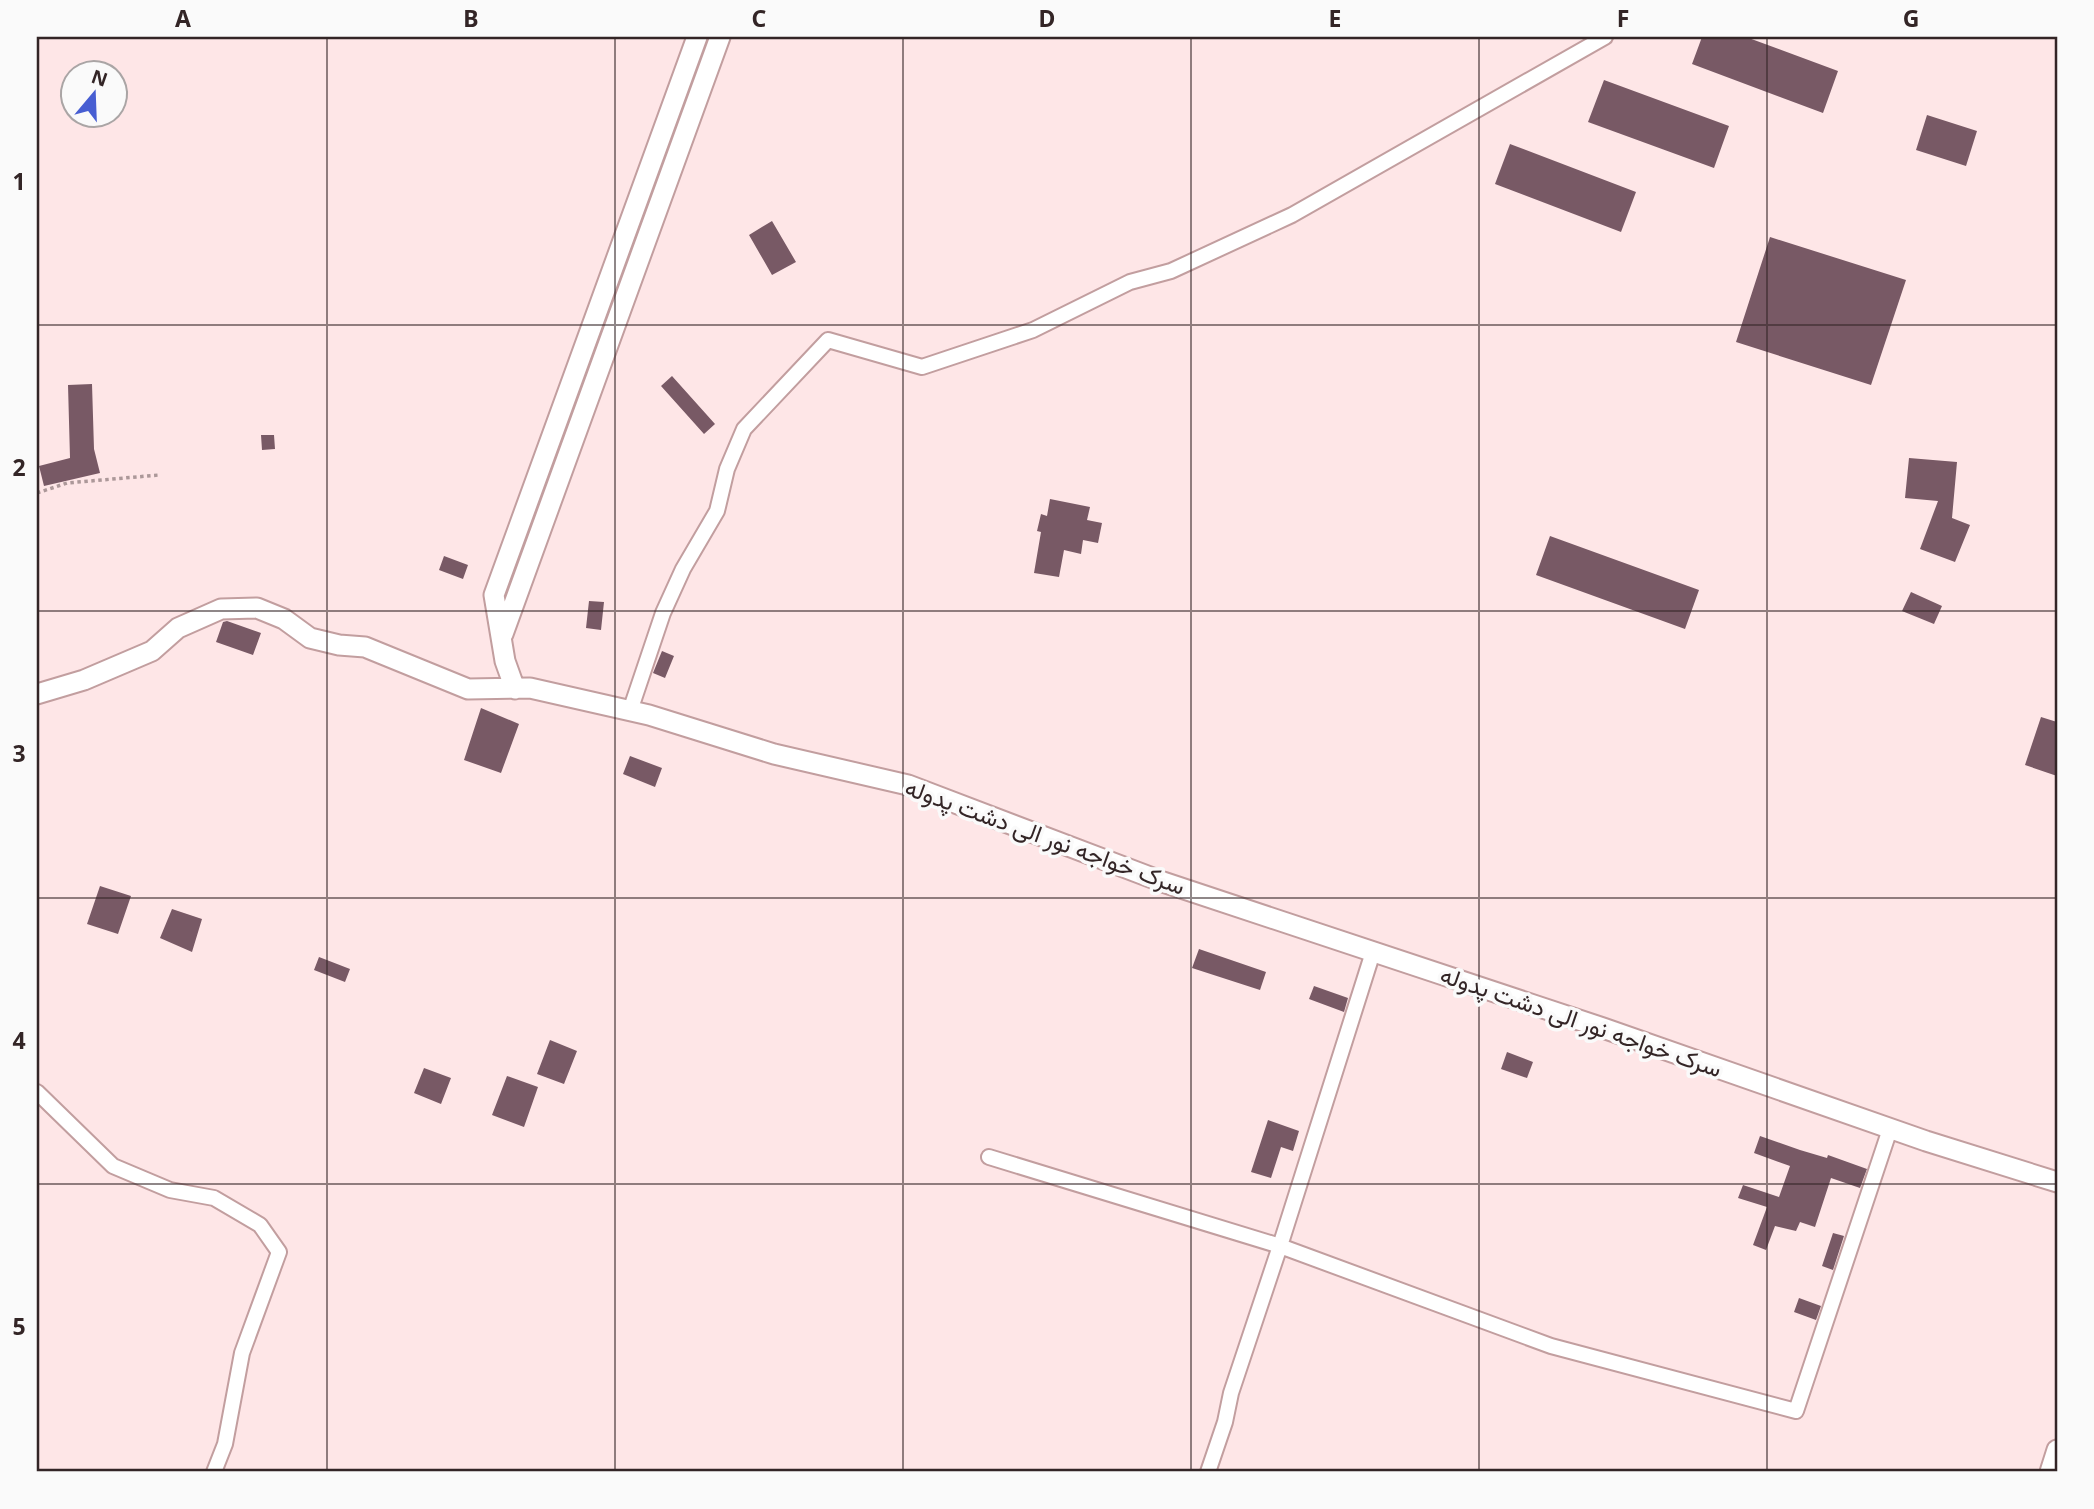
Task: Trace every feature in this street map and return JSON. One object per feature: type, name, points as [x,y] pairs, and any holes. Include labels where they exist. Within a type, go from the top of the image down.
[{"type":"main road","points":[[515,689],[505,661],[494,595],[697,37]]},
{"type":"main road","points":[[502,635],[720,37]]},
{"type":"main road","name":"سرک خواجه نور الی دشت پدوله","points":[[37,694],[84,680],[152,651],[178,628],[221,609],[257,608],[284,619],[310,638],[338,645],[365,647],[468,689],[530,688],[630,711],[774,754],[908,785],[1163,882],[1603,1028],[1890,1129],[2057,1182]]},
{"type":"main road","points":[[2050,1472],[2057,1450]]},
{"type":"street","points":[[630,711],[663,613],[683,569],[717,511],[727,469],[744,429],[828,340],[922,368],[1033,330],[1130,282],[1171,271],[1292,215],[1605,37]]},
{"type":"street","points":[[1208,1472],[1225,1422],[1231,1393],[1374,952]]},
{"type":"street","points":[[37,1092],[113,1166],[170,1190],[214,1198],[260,1225],[279,1252],[243,1353],[225,1444],[214,1472]]},
{"type":"street","points":[[989,1157],[1280,1246],[1551,1346],[1796,1411],[1890,1129]]},
{"type":"path","points":[[37,493],[67,483],[159,475]]},
{"type":"building","points":[[1702,37],[1746,37],[1838,71],[1823,113],[1692,64]]},
{"type":"building","points":[[1604,80],[1729,126],[1714,168],[1588,122]]},
{"type":"building","points":[[1927,115],[1977,131],[1966,166],[1916,150]]},
{"type":"building","points":[[1510,144],[1636,192],[1621,232],[1495,184]]},
{"type":"building","points":[[772,221],[796,262],[772,275],[749,235]]},
{"type":"building","points":[[1770,237],[1906,280],[1871,385],[1736,342]]},
{"type":"building","points":[[672,376],[715,424],[704,434],[661,386]]},
{"type":"building","points":[[92,384],[94,449],[100,473],[44,486],[39,466],[70,458],[68,385]]},
{"type":"building","points":[[261,435],[274,435],[275,449],[262,450]]},
{"type":"building","points":[[1909,458],[1957,462],[1952,518],[1970,525],[1955,562],[1920,549],[1938,501],[1905,498]]},
{"type":"building","points":[[1050,499],[1090,507],[1087,520],[1102,523],[1098,543],[1083,540],[1081,554],[1064,550],[1059,577],[1034,573],[1041,532],[1037,531],[1041,514],[1047,516]]},
{"type":"building","points":[[1550,536],[1699,590],[1685,629],[1536,575]]},
{"type":"building","points":[[444,556],[468,565],[463,579],[439,570]]},
{"type":"building","points":[[1911,592],[1942,606],[1934,624],[1902,611]]},
{"type":"building","points":[[589,601],[604,602],[601,630],[586,628]]},
{"type":"building","points":[[223,622],[261,633],[253,655],[216,642]]},
{"type":"building","points":[[662,651],[674,656],[665,678],[653,673]]},
{"type":"building","points":[[481,708],[519,724],[501,773],[464,760]]},
{"type":"building","points":[[2041,717],[2057,722],[2057,776],[2025,765]]},
{"type":"building","points":[[630,756],[662,768],[655,787],[623,774]]},
{"type":"building","points":[[100,886],[131,896],[118,934],[87,924]]},
{"type":"building","points":[[172,909],[202,919],[192,952],[160,938]]},
{"type":"building","points":[[1199,949],[1266,972],[1260,990],[1192,968]]},
{"type":"building","points":[[319,957],[350,969],[345,982],[314,970]]},
{"type":"building","points":[[1314,986],[1348,998],[1344,1012],[1309,999]]},
{"type":"building","points":[[550,1040],[577,1051],[564,1084],[537,1074]]},
{"type":"building","points":[[1507,1052],[1533,1062],[1527,1078],[1501,1069]]},
{"type":"building","points":[[424,1068],[451,1078],[441,1104],[414,1093]]},
{"type":"building","points":[[507,1076],[538,1087],[524,1127],[492,1115]]},
{"type":"building","points":[[1268,1120],[1299,1131],[1293,1151],[1281,1147],[1271,1178],[1251,1172]]},
{"type":"building","points":[[1760,1136],[1867,1169],[1860,1188],[1831,1178],[1815,1227],[1800,1222],[1796,1231],[1775,1226],[1766,1250],[1753,1245],[1767,1207],[1738,1198],[1743,1185],[1779,1197],[1790,1166],[1754,1153]]},
{"type":"building","points":[[1833,1233],[1844,1236],[1833,1270],[1822,1266]]},
{"type":"building","points":[[1799,1298],[1821,1306],[1816,1320],[1794,1312]]}]
